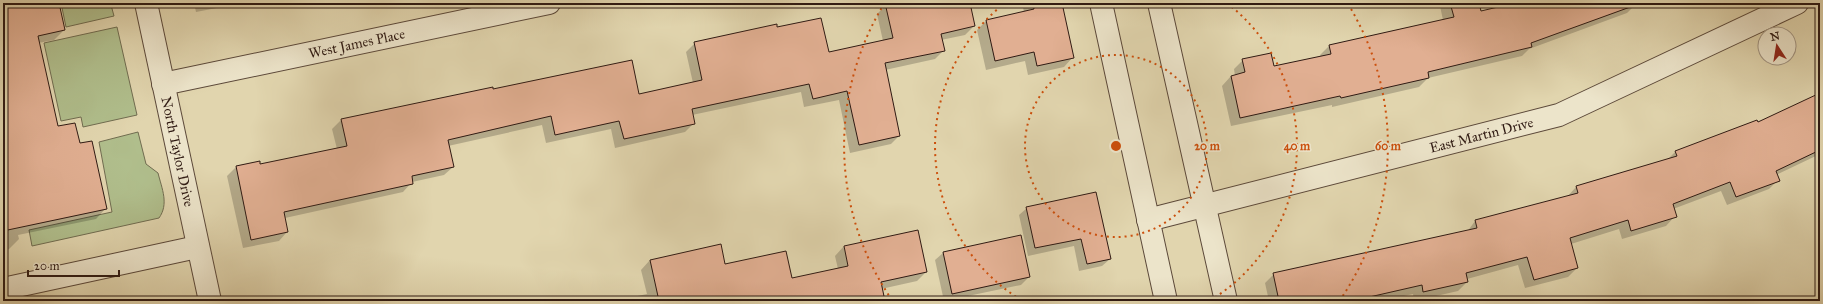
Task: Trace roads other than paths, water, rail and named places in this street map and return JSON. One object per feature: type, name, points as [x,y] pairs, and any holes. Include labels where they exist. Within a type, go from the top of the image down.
[{"type":"street","name":"North Taylor Drive","points":[[146,3],[197,247],[210,301]]},
{"type":"street","name":"West James Place","points":[[163,84],[550,3]]},
{"type":"street","points":[[1101,3],[1166,301]]},
{"type":"street","points":[[1159,3],[1205,206],[1222,300]]},
{"type":"street","name":"East Martin Drive","points":[[1148,220],[1559,115],[1797,3]]},
{"type":"street","points":[[3,289],[197,247]]}]
